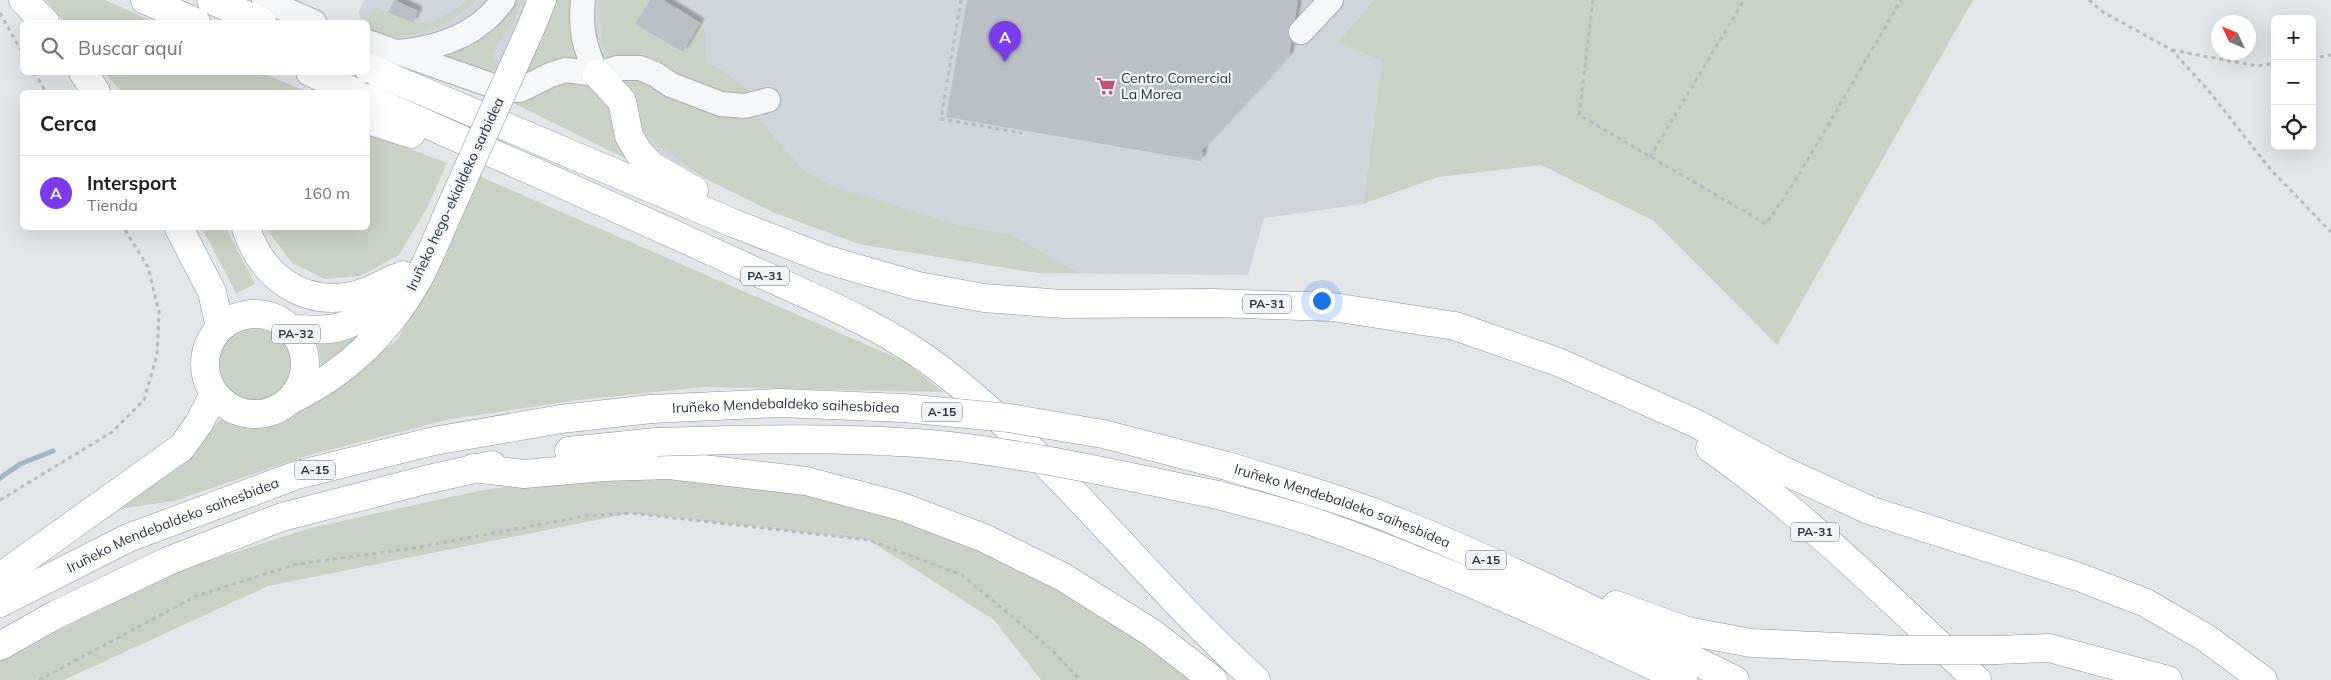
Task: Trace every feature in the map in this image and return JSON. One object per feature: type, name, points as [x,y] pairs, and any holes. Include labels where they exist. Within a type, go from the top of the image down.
[{"type":"highway","points":[[23,0],[43,20]]},
{"type":"highway","points":[[145,0],[191,20]]},
{"type":"highway","points":[[211,0],[257,20]]},
{"type":"highway","name":"Iruñeko hego-ekialdeko sarbidea","points":[[290,400],[312,390],[344,368],[373,342],[417,282],[442,216],[529,16],[542,0]]},
{"type":"highway","name":"PA-31","points":[[370,69],[733,223],[828,260],[918,286],[994,298],[1063,304],[1213,302],[1333,306],[1455,326],[1558,362],[1641,400],[1752,478],[1856,567],[1977,680]]},
{"type":"highway","points":[[597,74],[622,101],[629,136],[639,153],[652,166],[678,182],[754,218],[859,258],[880,276]]},
{"type":"highway","points":[[85,75],[95,90]]},
{"type":"highway","points":[[317,75],[350,90]]},
{"type":"highway","name":"PA-31","points":[[370,99],[638,218],[864,322],[943,370],[1011,427],[1073,491],[1110,532],[1126,563],[1140,583],[1210,657],[1236,680]]},
{"type":"highway","points":[[370,121],[431,140],[638,218]]},
{"type":"highway","name":"Iruñeko hego-ekialdeko sarbidea","points":[[292,329],[337,328],[364,315],[392,290],[442,216]]},
{"type":"highway","points":[[0,577],[182,447],[199,423],[214,394],[207,381],[205,359],[211,338],[220,327],[212,292],[180,230]]},
{"type":"highway","points":[[247,230],[262,262],[278,278],[306,295],[328,299],[353,296],[405,273]]},
{"type":"highway","name":"PA-32","points":[[214,394],[226,406],[242,413],[259,414],[276,410],[290,400],[301,384],[306,365],[305,352],[292,329],[280,319],[257,314],[233,318],[220,327]]},
{"type":"highway","points":[[1641,400],[1695,423],[1782,470],[1869,510],[2079,577],[2146,603],[2206,638],[2263,680]]},
{"type":"highway","name":"Iruñeko Mendebaldeko saihesbidea","points":[[0,603],[128,538],[297,475],[434,441],[561,419],[651,409],[780,403],[904,408],[1009,418],[1103,434],[1227,466],[1316,493],[1403,523],[1525,578],[1735,680]]},
{"type":"highway","name":"Iruñeko Mendebaldeko saihesbidea","points":[[0,646],[57,614],[168,561],[282,518],[473,468],[566,451],[657,442],[769,438],[930,444],[1078,466],[1218,495],[1314,522],[1404,555],[1586,634],[1683,680]]},
{"type":"highway","points":[[473,468],[524,474],[604,466],[669,466],[806,481],[900,506],[984,538],[1055,573],[1145,628],[1213,680]]},
{"type":"highway","points":[[1110,532],[1185,612],[1256,680]]},
{"type":"highway","points":[[1525,578],[1563,586],[1687,631],[1751,643],[1901,650],[2049,648],[2168,680]]},
{"type":"street","points":[[264,0],[309,20]]},
{"type":"street","points":[[398,53],[445,44],[476,29],[504,0]]},
{"type":"street","points":[[583,0],[581,21],[585,49],[597,74]]},
{"type":"street","points":[[1301,32],[1331,0]]},
{"type":"street","points":[[370,43],[505,90],[520,90],[550,75],[566,70],[597,74],[617,68],[640,68],[655,74],[671,86],[721,104],[745,106],[768,100]]},
{"type":"path","points":[[961,0],[941,119],[1022,133]]},
{"type":"path","points":[[1593,0],[1579,115],[1766,224],[1797,178],[1901,0]]},
{"type":"path","points":[[1650,157],[1744,0]]},
{"type":"path","points":[[2089,0],[2103,12],[2172,50],[2257,66],[2271,64]]},
{"type":"path","points":[[0,13],[20,48]]},
{"type":"path","points":[[2172,50],[2208,90],[2271,170],[2331,232]]},
{"type":"path","points":[[2316,58],[2331,56]]},
{"type":"path","points":[[36,75],[45,90]]},
{"type":"path","points":[[0,500],[112,432],[144,400],[157,355],[159,312],[148,267],[125,230]]},
{"type":"path","points":[[39,680],[196,596],[297,564],[414,548],[585,516],[631,513],[869,540],[962,575],[1050,648],[1080,680]]},
{"type":"shaded area","points":[[364,0],[1374,0],[1337,42],[1382,61],[1363,204],[1264,218],[1248,275],[1038,273],[859,244],[773,212],[560,103],[469,60],[379,36],[370,25],[370,20],[360,20],[359,11]]},
{"type":"green space","points":[[46,0],[105,0],[150,20],[62,20]]},
{"type":"green space","points":[[469,0],[477,0],[440,26],[412,35],[383,35],[370,32],[370,20],[368,20],[374,7],[404,19],[423,23],[441,18]]},
{"type":"green space","points":[[516,0],[522,0],[512,23],[492,52],[493,59],[509,68],[552,0],[576,0],[587,65],[517,84],[442,56],[471,47],[493,28]]},
{"type":"green space","points":[[598,0],[650,0],[636,24],[682,52],[700,23],[705,33],[706,54],[709,64],[717,67],[749,90],[748,93],[738,99],[616,62],[602,45]]},
{"type":"green space","points":[[1374,0],[1973,0],[1777,345],[1654,221],[1541,165],[1438,177],[1363,204],[1382,61],[1337,42]]},
{"type":"green space","points":[[618,73],[759,119],[803,170],[832,186],[961,226],[1009,234],[1079,273],[1038,273],[859,244],[773,212],[704,178],[663,149],[639,126]]},
{"type":"green space","points":[[107,75],[268,75],[302,90],[120,90]]},
{"type":"green space","points":[[576,80],[592,86],[605,97],[629,160],[509,101]]},
{"type":"green space","points":[[370,134],[447,163],[427,208],[399,255],[360,276],[325,279],[292,263],[267,230],[370,230]]},
{"type":"green space","points":[[479,176],[906,362],[943,392],[703,387],[578,400],[451,419],[309,455],[174,501],[119,509],[175,466],[224,416],[263,424],[304,410],[397,340],[440,266]]},
{"type":"green space","points":[[203,230],[227,230],[255,284],[236,293]]},
{"type":"green space","points":[[377,318],[322,373],[318,344],[343,340]]},
{"type":"green space","points":[[265,325],[275,330],[290,346],[293,360],[292,380],[273,398],[245,402],[220,382],[215,361],[228,336],[245,326]]},
{"type":"green space","points":[[585,475],[717,478],[829,498],[958,539],[1092,605],[1195,680],[1041,680],[994,620],[869,540],[631,513],[268,586],[64,680],[0,680],[0,661],[163,575],[314,527],[478,491]]},
{"type":"building","points":[[394,0],[418,11],[413,23],[388,12]]},
{"type":"building","points":[[650,0],[663,0],[700,23],[683,52],[635,24]]},
{"type":"building","name":"Centro Comercial La Morea","points":[[967,0],[1298,0],[1289,56],[1203,149],[1201,161],[946,117]]},
{"type":"waterway","points":[[0,478],[20,464],[53,451]]},
{"type":"place","name":"Intersport","points":[[1005,62]]},
{"type":"place","name":"Centro Comercial La Morea","points":[[1106,86]]}]
